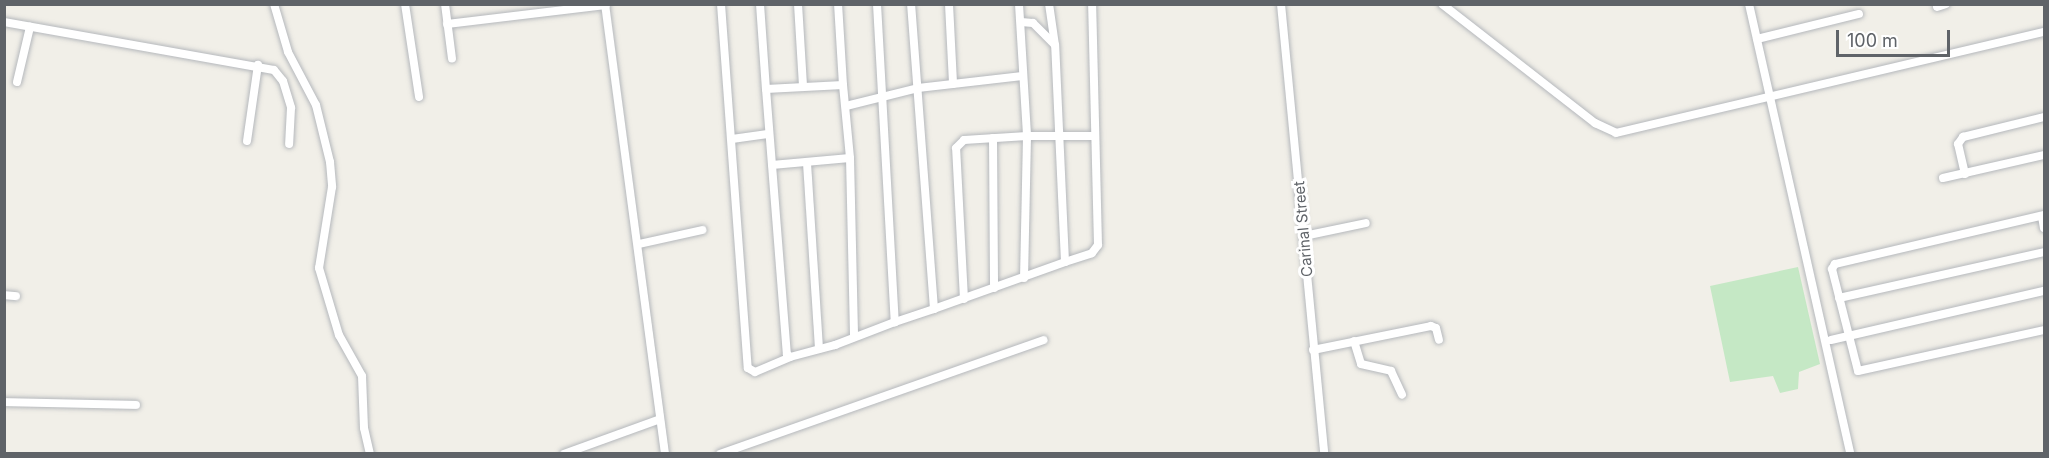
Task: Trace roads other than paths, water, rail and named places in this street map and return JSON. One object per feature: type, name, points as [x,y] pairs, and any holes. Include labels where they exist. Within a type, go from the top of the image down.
[{"type":"street","points":[[274,4],[288,52],[316,105],[330,162],[332,187],[319,268],[339,335],[362,376],[364,428],[370,453]]},
{"type":"street","points":[[405,4],[419,97]]},
{"type":"street","points":[[445,4],[452,59]]},
{"type":"street","points":[[721,4],[748,368],[755,372],[790,357],[854,337],[1092,253],[1098,246],[1092,4]]},
{"type":"street","points":[[760,4],[785,350],[790,357]]},
{"type":"street","points":[[798,4],[802,86]]},
{"type":"street","points":[[838,4],[850,158],[854,337]]},
{"type":"street","points":[[877,4],[895,322]]},
{"type":"street","points":[[911,4],[934,309]]},
{"type":"street","points":[[949,4],[952,84]]},
{"type":"street","points":[[1019,4],[1027,136],[1024,278]]},
{"type":"street","points":[[1049,4],[1055,45],[1061,136],[1065,262]]},
{"type":"street","name":"Carinal Street","points":[[1281,4],[1324,453]]},
{"type":"street","points":[[1442,4],[1611,133],[2044,32]]},
{"type":"street","points":[[1749,4],[1850,453]]},
{"type":"street","points":[[447,24],[606,5],[639,244],[658,420],[665,453]]},
{"type":"street","points":[[1757,39],[1859,14]]},
{"type":"street","points":[[4,22],[258,65],[274,70],[283,81],[293,119],[289,144]]},
{"type":"street","points":[[1021,22],[1033,23],[1055,45]]},
{"type":"street","points":[[17,82],[30,27]]},
{"type":"street","points":[[247,141],[258,65]]},
{"type":"street","points":[[846,106],[918,88],[1022,76]]},
{"type":"street","points":[[766,89],[843,85]]},
{"type":"street","points":[[1965,174],[1958,144],[1963,137],[2044,117]]},
{"type":"street","points":[[732,139],[768,134]]},
{"type":"street","points":[[964,299],[956,148],[964,140],[1027,136],[1094,136]]},
{"type":"street","points":[[993,138],[994,288]]},
{"type":"street","points":[[1943,178],[2044,155]]},
{"type":"street","points":[[772,165],[850,158]]},
{"type":"street","points":[[807,163],[819,349]]},
{"type":"street","points":[[2044,228],[2043,215],[1835,264],[1839,298],[1855,370],[1860,372],[2044,330]]},
{"type":"street","points":[[1304,236],[1366,223]]},
{"type":"street","points":[[639,244],[702,230]]},
{"type":"street","points":[[1839,298],[2044,252]]},
{"type":"street","points":[[1831,340],[2044,291]]},
{"type":"street","points":[[4,295],[16,296]]},
{"type":"street","points":[[1313,350],[1431,326],[1436,328],[1439,340]]},
{"type":"street","points":[[720,453],[1044,340]]},
{"type":"street","points":[[1354,341],[1361,364],[1391,371],[1401,395]]},
{"type":"street","points":[[4,402],[136,405]]},
{"type":"street","points":[[564,453],[658,420]]}]
